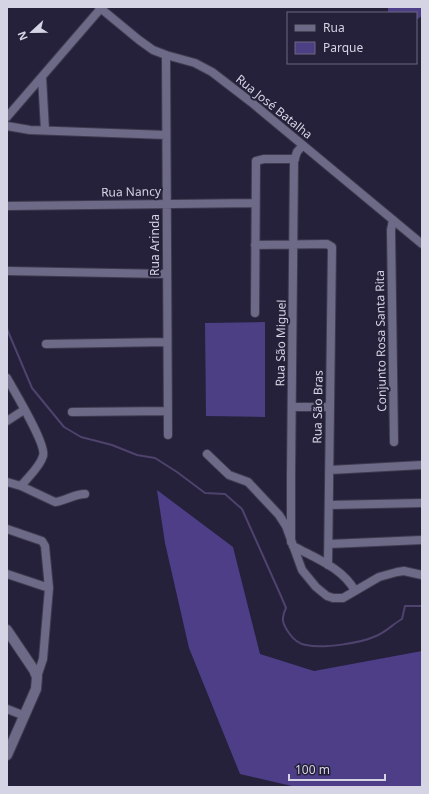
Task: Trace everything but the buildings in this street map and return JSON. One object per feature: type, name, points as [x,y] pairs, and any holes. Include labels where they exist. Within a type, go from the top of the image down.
[{"type":"street","name":"Rua José Batalha","points":[[101,7],[146,46],[166,55],[195,63],[207,69],[251,102],[302,146],[422,244]]},
{"type":"street","points":[[7,117],[101,7]]},
{"type":"street","name":"Rua Arinda","points":[[166,55],[168,435]]},
{"type":"street","points":[[42,77],[45,130]]},
{"type":"street","points":[[7,126],[22,129],[166,135]]},
{"type":"street","name":"Rua São Miguel","points":[[292,544],[295,159],[302,146]]},
{"type":"street","points":[[255,313],[256,161],[264,159],[295,159]]},
{"type":"street","name":"Rua Nancy","points":[[7,206],[255,203]]},
{"type":"street","name":"Conjunto Rosa Santa Rita","points":[[393,220],[391,230],[394,442]]},
{"type":"street","points":[[392,240],[406,231]]},
{"type":"street","points":[[255,245],[294,244]]},
{"type":"street","name":"Rua São Bras","points":[[294,244],[327,244],[332,247],[333,250],[328,565]]},
{"type":"street","points":[[7,271],[167,274]]},
{"type":"street","points":[[46,344],[167,342]]},
{"type":"street","points":[[7,378],[40,441],[44,453],[40,462],[22,486]]},
{"type":"street","points":[[292,407],[330,407]]},
{"type":"street","points":[[7,421],[24,410]]},
{"type":"street","points":[[72,412],[168,411]]},
{"type":"street","points":[[207,454],[229,475],[245,480],[283,520],[302,570],[327,596],[333,598],[343,598],[379,577],[390,573],[404,571],[422,574]]},
{"type":"street","points":[[330,470],[422,465]]},
{"type":"street","points":[[7,482],[22,486],[55,502],[75,495],[85,494]]},
{"type":"street","points":[[329,505],[422,503]]},
{"type":"street","points":[[7,529],[42,541],[44,546],[49,588],[43,659],[37,676],[36,689],[7,755]]},
{"type":"street","points":[[329,544],[422,540]]},
{"type":"street","points":[[292,544],[328,565],[347,579],[355,591]]},
{"type":"street","points":[[7,574],[49,588]]},
{"type":"street","points":[[7,630],[29,661],[37,676]]},
{"type":"street","points":[[7,709],[25,716]]},
{"type":"green space","points":[[265,322],[265,417],[206,416],[205,323]]},
{"type":"shaded area","points":[[388,7],[422,7],[422,16],[417,19],[417,12],[388,12]]},
{"type":"shaded area","points":[[157,490],[233,547],[260,654],[314,671],[422,651],[422,787],[296,787],[240,774],[189,648],[165,543]]},
{"type":"waterway","points":[[7,329],[32,388],[64,427],[81,437],[112,445],[137,455],[155,458],[205,493],[225,494],[242,509],[286,608],[283,615],[284,624],[296,641],[306,645],[322,646],[342,645],[369,639],[380,634],[402,619],[405,606],[422,606]]}]
